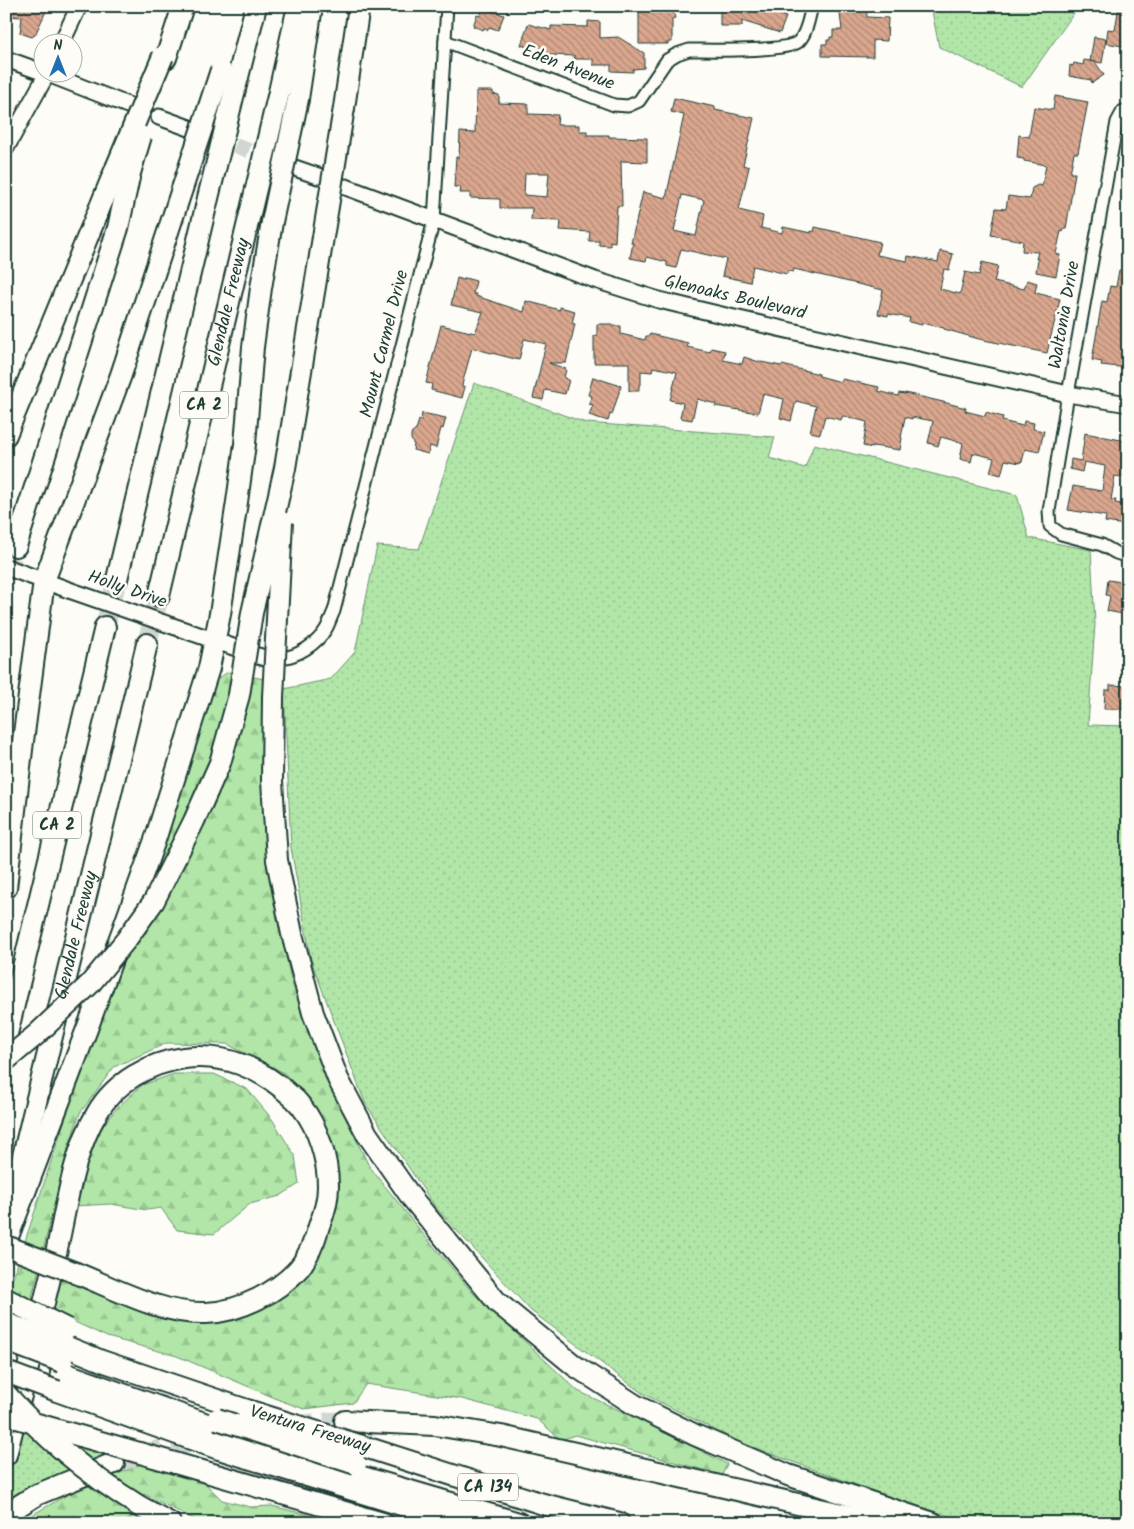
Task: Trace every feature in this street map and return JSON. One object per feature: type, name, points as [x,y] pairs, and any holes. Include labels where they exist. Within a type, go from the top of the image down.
[{"type":"highway","name":"Glendale Freeway","points":[[159,596],[298,6]]},
{"type":"highway","points":[[6,1242],[90,1020],[155,840],[210,668],[238,502],[253,347],[261,288],[272,222],[298,99],[312,6]]},
{"type":"highway","points":[[6,1060],[36,1035],[90,984],[126,940],[154,901],[194,821],[220,763],[239,695],[252,613],[285,468],[359,6]]},
{"type":"highway","points":[[6,888],[44,581],[121,375],[182,189],[255,9]]},
{"type":"highway","points":[[6,435],[123,170],[181,13]]},
{"type":"highway","name":"CA 2","points":[[117,579],[208,198],[229,73]]},
{"type":"highway","points":[[16,546],[118,228],[123,170]]},
{"type":"highway","points":[[285,468],[273,697],[272,782],[277,860],[292,934],[312,1013],[338,1079],[367,1134],[411,1197],[497,1302],[575,1366],[635,1405],[695,1435],[788,1475],[933,1523]]},
{"type":"highway","name":"CA 2","points":[[6,1038],[105,627]]},
{"type":"highway","name":"Glendale Freeway","points":[[6,1225],[147,644]]},
{"type":"highway","points":[[6,1246],[76,1274],[157,1305],[181,1312],[208,1313],[240,1307],[266,1294],[283,1282],[300,1266],[313,1244],[323,1215],[328,1188],[321,1145],[301,1104],[265,1075],[245,1065],[222,1058],[197,1056],[171,1060],[147,1068],[130,1078],[111,1094],[98,1111],[83,1139],[73,1173],[44,1306],[6,1455]]},
{"type":"highway","points":[[6,1299],[62,1360]]},
{"type":"highway","name":"CA 134","points":[[6,1323],[62,1360],[219,1449],[455,1521]]},
{"type":"highway","points":[[6,1341],[62,1360],[217,1419],[357,1455],[492,1504],[562,1523]]},
{"type":"highway","points":[[6,1352],[62,1360],[322,1465],[520,1523]]},
{"type":"highway","name":"CA 134","points":[[6,1372],[62,1360]]},
{"type":"highway","name":"Ventura Freeway","points":[[62,1360],[102,1360],[247,1410],[357,1455],[619,1523]]},
{"type":"highway","points":[[6,1394],[24,1415],[87,1471],[139,1506],[170,1523]]},
{"type":"highway","points":[[6,1415],[383,1523]]},
{"type":"highway","points":[[345,1421],[435,1426],[493,1435],[836,1512],[875,1523]]},
{"type":"highway","points":[[6,1514],[36,1495],[114,1463]]},
{"type":"highway","points":[[421,1523],[455,1521]]},
{"type":"street","points":[[67,32],[79,6]]},
{"type":"street","name":"Mount Carmel Drive","points":[[281,658],[290,658],[316,641],[326,630],[334,611],[434,220],[447,6]]},
{"type":"street","name":"Eden Avenue","points":[[445,42],[614,105],[628,106],[639,101],[668,60],[681,52],[689,50],[782,48],[798,42],[806,28],[812,6]]},
{"type":"street","points":[[6,59],[32,68]]},
{"type":"street","points":[[6,148],[40,82]]},
{"type":"street","points":[[68,82],[130,106]]},
{"type":"street","name":"Waltonia Drive","points":[[1126,111],[1117,122],[1049,511],[1050,526],[1061,534],[1102,545],[1128,558]]},
{"type":"street","points":[[160,117],[192,129]]},
{"type":"street","points":[[292,167],[318,176]]},
{"type":"street","name":"Glenoaks Boulevard","points":[[346,187],[595,280],[659,300],[1068,394],[1128,404]]},
{"type":"street","name":"Holly Drive","points":[[6,567],[236,648]]},
{"type":"green space","points":[[931,6],[1079,6],[1022,87],[939,47]]},
{"type":"green space","points":[[474,383],[586,423],[775,437],[769,458],[805,468],[814,444],[1017,495],[1029,538],[1091,550],[1095,624],[1088,725],[1128,726],[1128,1523],[971,1523],[887,1496],[741,1443],[642,1393],[531,1311],[436,1208],[365,1103],[311,960],[291,848],[284,689],[331,679],[355,652],[377,546],[419,549]]},
{"type":"green space","points":[[228,672],[264,679],[263,774],[270,878],[291,980],[324,1074],[369,1166],[473,1293],[578,1391],[727,1464],[722,1475],[575,1435],[561,1440],[537,1419],[462,1399],[366,1384],[353,1403],[304,1409],[177,1356],[107,1337],[47,1309],[55,1273],[192,1321],[281,1294],[335,1181],[332,1145],[311,1101],[284,1073],[227,1044],[167,1043],[114,1067],[80,1113],[68,1148],[31,1301],[9,1290],[108,988],[216,680]]},
{"type":"green space","points":[[174,1074],[214,1074],[247,1089],[272,1119],[295,1156],[299,1184],[280,1196],[250,1204],[214,1234],[177,1230],[161,1208],[147,1210],[111,1204],[74,1206],[92,1140],[116,1109],[142,1085]]},
{"type":"green space","points":[[19,1427],[116,1455],[6,1505],[6,1478]]},
{"type":"green space","points":[[141,1464],[205,1483],[222,1500],[250,1507],[272,1506],[340,1523],[201,1523],[144,1494],[133,1512],[153,1523],[18,1523],[65,1496]]},
{"type":"building","points":[[6,6],[40,6],[47,9],[36,32],[32,32],[32,37],[20,33],[22,17],[6,16]]},
{"type":"building","points":[[672,6],[675,18],[672,19],[672,42],[668,42],[668,44],[639,44],[639,7],[650,7],[650,12]]},
{"type":"building","points":[[720,6],[777,6],[786,9],[783,16],[786,17],[780,33],[742,21],[742,26],[720,26]]},
{"type":"building","points":[[839,6],[866,6],[867,17],[888,18],[887,41],[873,40],[873,57],[822,56],[822,44],[827,44],[827,40],[833,37],[833,30],[842,30]]},
{"type":"building","points":[[1119,6],[1128,6],[1128,47],[1106,43],[1108,29],[1115,30]]},
{"type":"building","points":[[483,8],[504,15],[498,30],[489,27],[488,30],[484,28],[483,30],[473,26],[477,15],[480,16]]},
{"type":"building","points":[[588,21],[600,22],[600,38],[618,37],[644,53],[644,68],[633,69],[633,72],[611,71],[611,65],[593,65],[593,59],[574,59],[575,56],[550,55],[521,45],[528,24],[551,30],[551,26],[588,27]]},
{"type":"building","points":[[1094,37],[1106,39],[1102,63],[1090,61]]},
{"type":"building","points":[[1084,60],[1095,62],[1104,75],[1092,83],[1091,80],[1069,76],[1070,65],[1073,66],[1074,63],[1083,65]]},
{"type":"building","points":[[476,91],[493,91],[493,94],[499,95],[499,103],[528,104],[528,114],[558,115],[557,125],[579,125],[579,131],[587,131],[587,135],[647,138],[647,162],[621,161],[622,206],[617,206],[615,242],[610,241],[610,246],[599,245],[599,241],[589,241],[590,232],[560,230],[561,221],[531,220],[532,208],[500,208],[500,199],[470,198],[470,193],[460,193],[461,187],[454,187],[456,157],[459,157],[460,132],[475,133]],"holes":[[[549,173],[547,197],[524,195],[525,174]]]},
{"type":"building","points":[[1055,96],[1088,102],[1078,153],[1074,153],[1070,173],[1075,173],[1066,229],[1063,232],[1061,231],[1056,254],[1060,255],[1056,276],[1036,272],[1038,252],[1022,251],[1023,241],[991,235],[996,208],[1006,209],[1008,196],[1030,199],[1032,188],[1038,185],[1042,186],[1046,165],[1017,158],[1019,135],[1029,137],[1034,107],[1053,110]]},
{"type":"building","points":[[674,98],[715,107],[715,110],[754,118],[743,165],[749,167],[739,210],[763,216],[761,228],[782,233],[783,227],[811,233],[811,231],[814,232],[815,227],[880,242],[877,255],[907,261],[908,256],[938,262],[940,251],[953,254],[949,270],[944,269],[940,289],[960,294],[965,272],[979,275],[982,262],[998,266],[994,282],[1024,289],[1027,280],[1037,283],[1036,293],[1060,299],[1047,353],[979,339],[922,323],[922,325],[909,322],[910,318],[878,314],[883,290],[794,269],[793,272],[788,271],[787,274],[753,266],[750,282],[722,276],[726,259],[681,249],[676,268],[667,266],[667,262],[647,257],[646,261],[630,258],[633,243],[631,243],[643,192],[666,198],[684,115],[671,112]],"holes":[[[682,195],[704,200],[696,236],[674,231]]]},
{"type":"building","points":[[1119,270],[1128,271],[1128,368],[1101,365],[1102,362],[1092,360],[1102,301],[1107,302],[1110,286],[1116,287]]},
{"type":"building","points":[[457,278],[476,281],[473,294],[476,294],[476,296],[524,312],[526,301],[560,310],[560,307],[575,311],[572,323],[575,324],[566,363],[549,363],[566,369],[564,378],[569,380],[565,394],[545,390],[543,400],[533,398],[546,344],[524,339],[519,360],[472,348],[462,386],[465,387],[462,398],[431,390],[432,384],[426,383],[441,325],[475,333],[483,312],[451,305]]},
{"type":"building","points":[[597,324],[621,326],[621,334],[645,340],[646,336],[650,334],[688,343],[687,347],[710,352],[711,348],[725,351],[723,360],[742,364],[744,357],[819,374],[819,376],[841,382],[842,379],[879,387],[878,391],[898,396],[899,393],[905,393],[943,402],[966,408],[965,411],[985,416],[986,412],[1003,417],[1002,421],[1023,426],[1024,421],[1034,423],[1033,429],[1044,431],[1039,452],[1025,449],[1022,462],[1005,460],[1001,475],[990,472],[994,458],[973,453],[971,462],[960,459],[963,443],[941,437],[938,446],[928,443],[933,421],[912,417],[912,419],[905,417],[900,450],[863,446],[867,422],[844,416],[841,420],[825,416],[820,434],[810,432],[816,406],[796,401],[791,421],[780,418],[784,399],[763,394],[758,413],[715,406],[716,404],[697,399],[692,420],[680,418],[683,403],[670,400],[677,372],[653,367],[652,372],[641,371],[639,391],[629,391],[629,363],[594,363],[594,336],[597,336]]},
{"type":"building","points":[[593,377],[621,386],[612,415],[610,414],[608,421],[589,415],[593,405],[589,404],[592,396],[588,395]]},
{"type":"building","points":[[422,413],[446,418],[443,429],[441,428],[436,448],[430,446],[428,454],[413,450],[414,445],[411,439],[411,434],[416,430],[419,420],[421,421]]},
{"type":"building","points":[[1085,433],[1126,441],[1125,447],[1128,447],[1128,478],[1115,476],[1111,500],[1116,500],[1115,503],[1127,505],[1125,525],[1105,522],[1106,516],[1068,510],[1073,486],[1102,491],[1105,466],[1084,462],[1082,472],[1070,469],[1071,459],[1081,461]]},
{"type":"building","points":[[1108,580],[1128,583],[1128,615],[1107,611],[1110,596],[1106,595]]},
{"type":"building","points":[[1110,685],[1128,686],[1128,704],[1124,704],[1124,709],[1104,709],[1105,690],[1110,690]]},
{"type":"tunnel","points":[[192,129],[292,167]]},
{"type":"tunnel","points":[[6,576],[16,546]]},
{"type":"tunnel","points":[[105,627],[117,579]]},
{"type":"tunnel","points":[[147,644],[159,596]]},
{"type":"tunnel","points":[[294,1425],[345,1421]]},
{"type":"tunnel","points":[[114,1463],[168,1447],[204,1440]]}]
